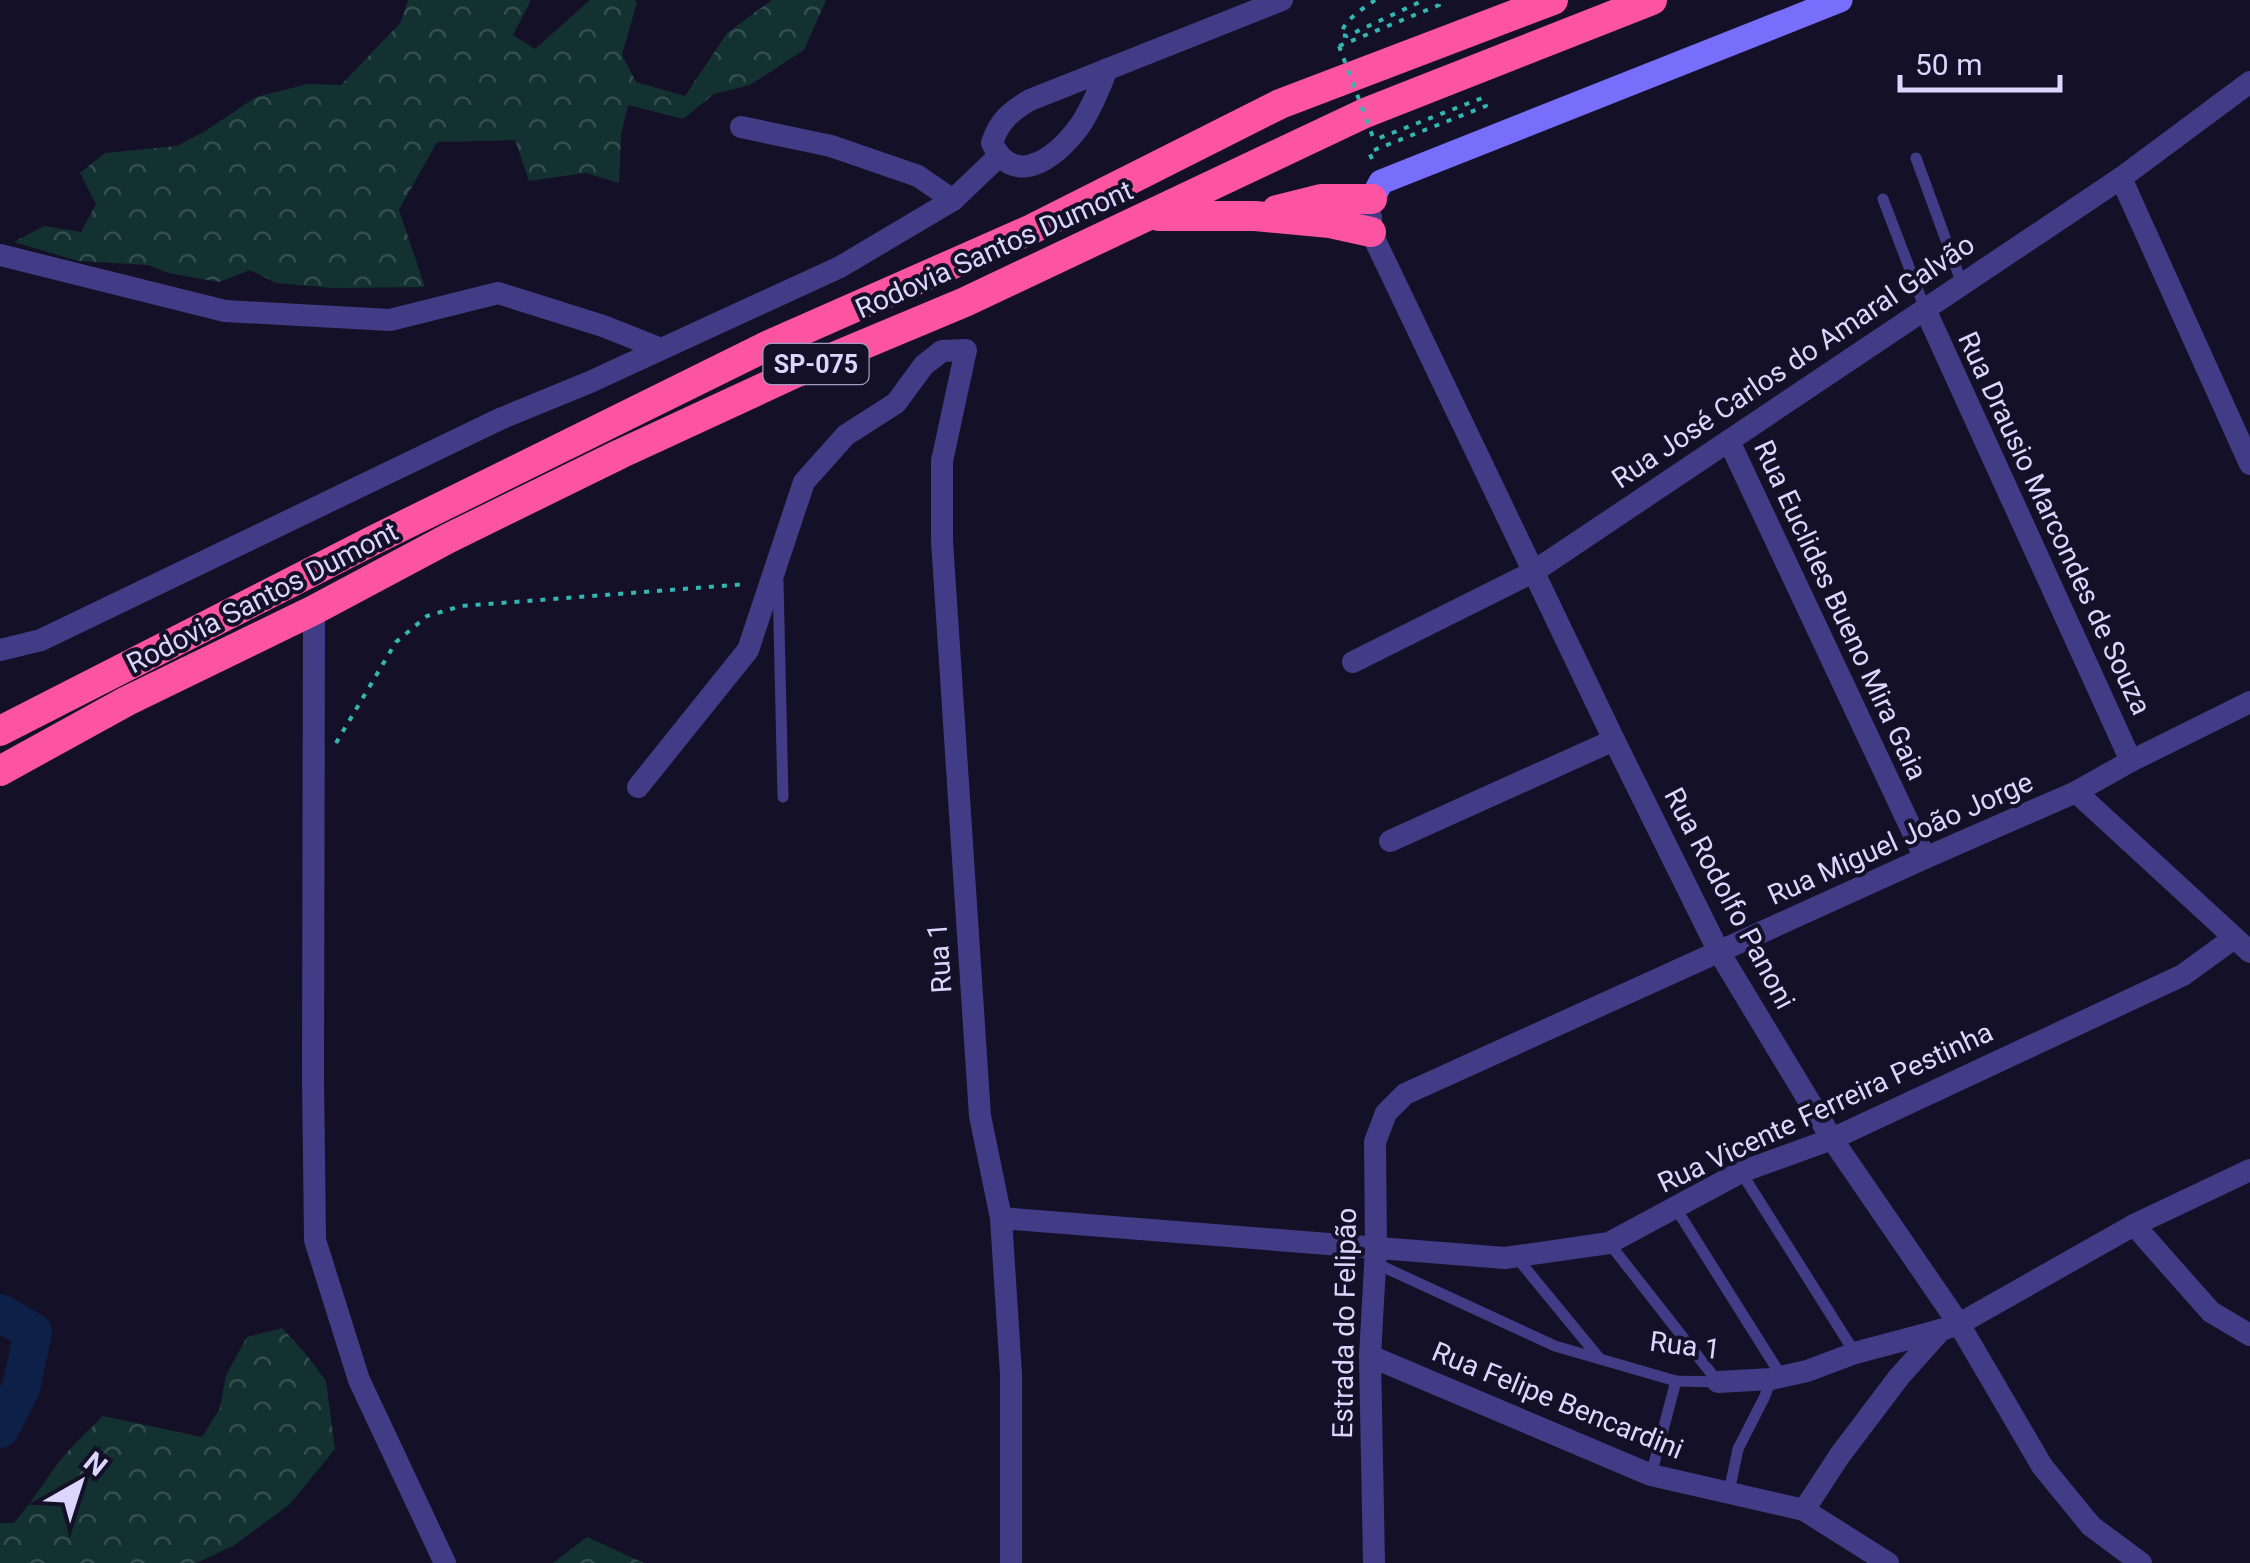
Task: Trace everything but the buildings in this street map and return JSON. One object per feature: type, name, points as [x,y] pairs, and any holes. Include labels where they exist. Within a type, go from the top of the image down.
[{"type":"highway","name":"Rodovia Santos Dumont","points":[[0,731],[769,345],[1032,230],[1280,104],[1553,0]]},
{"type":"highway","name":"Rodovia Santos Dumont","points":[[0,771],[127,701],[620,454],[793,374],[965,302],[1365,113],[1652,0]]},
{"type":"highway","points":[[1255,216],[1320,199],[1377,191]]},
{"type":"highway","points":[[1145,216],[1255,216],[1330,223],[1370,232]]},
{"type":"street","points":[[1106,70],[1081,124],[1060,149],[1025,168],[1009,165],[998,157],[992,143],[1010,111],[1030,100],[1282,0]]},
{"type":"street","points":[[1377,191],[1840,0]]},
{"type":"street","name":"Rua José Carlos do Amaral Galvão","points":[[1353,662],[1533,572],[2120,178],[2250,82]]},
{"type":"street","points":[[740,127],[831,146],[918,176],[953,200]]},
{"type":"street","points":[[0,650],[41,640],[500,419],[840,267],[953,200],[998,157]]},
{"type":"street","points":[[2120,178],[2250,464]]},
{"type":"street","name":"Rua Rodolfo Panoni","points":[[1377,191],[1370,232],[1719,952],[1950,1327],[2042,1466],[2092,1526],[2141,1563]]},
{"type":"street","points":[[0,254],[225,310],[390,320],[498,293],[662,349]]},
{"type":"street","name":"Rua Drausio Marcondes de Souza","points":[[1925,309],[2131,761]]},
{"type":"street","name":"Rua 1","points":[[774,572],[804,482],[846,435],[896,404],[924,365],[942,351],[966,350],[942,460],[942,542],[980,1116],[1001,1218],[1011,1374],[1011,1563]]},
{"type":"street","name":"Rua Euclides Bueno Mira Gaia","points":[[1729,441],[1924,858]]},
{"type":"street","points":[[638,787],[748,650],[774,572]]},
{"type":"street","points":[[314,610],[315,1240],[359,1380],[445,1563]]},
{"type":"street","name":"Rua Miguel João Jorge","points":[[1405,1094],[2076,792],[2250,702]]},
{"type":"street","points":[[1390,842],[1614,740]]},
{"type":"street","points":[[2076,792],[2242,945]]},
{"type":"street","name":"Rua Vicente Ferreira Pestinha","points":[[1001,1218],[1376,1255],[1517,1258],[1609,1243],[1741,1172],[1832,1139],[2242,945]]},
{"type":"street","name":"Estrada do Felipão","points":[[1374,1563],[1370,1356],[1376,1255],[1375,1142],[1386,1113],[1405,1094]]},
{"type":"street","points":[[1804,1510],[1899,1377],[1950,1327],[2134,1225],[2250,1170]]},
{"type":"street","points":[[2134,1225],[2211,1312],[2250,1335]]},
{"type":"street","name":"Rua 1","points":[[1718,1382],[1807,1372],[1855,1353],[1950,1327]]},
{"type":"street","name":"Rua Felipe Bencardini","points":[[1370,1356],[1651,1475],[1804,1510],[1888,1563]]},
{"type":"lane","points":[[1916,158],[1962,284]]},
{"type":"lane","points":[[1883,200],[1925,309]]},
{"type":"lane","points":[[774,572],[783,797]]},
{"type":"lane","points":[[1741,1172],[1855,1353]]},
{"type":"lane","points":[[1675,1208],[1776,1378],[1738,1448],[1729,1492]]},
{"type":"lane","points":[[1609,1243],[1718,1382]]},
{"type":"lane","name":"Rua 1","points":[[1376,1255],[1555,1346],[1676,1380],[1718,1382]]},
{"type":"lane","points":[[1517,1258],[1600,1360]]},
{"type":"lane","points":[[1651,1475],[1676,1380]]},
{"type":"path","points":[[1375,0],[1348,22],[1341,35],[1348,36],[1424,0]]},
{"type":"path","points":[[1377,191],[1369,152],[1486,106],[1482,98],[1374,140],[1339,46],[1439,5],[1440,0]]},
{"type":"path","points":[[314,782],[396,642],[427,616],[462,606],[774,572]]},
{"type":"green space","points":[[408,0],[531,0],[513,35],[535,49],[590,0],[634,0],[637,2],[622,55],[636,82],[685,96],[727,33],[772,0],[826,0],[804,50],[750,85],[714,94],[683,119],[628,105],[621,135],[619,183],[586,173],[529,181],[515,140],[437,142],[399,210],[425,287],[332,288],[276,283],[250,270],[219,282],[168,273],[148,265],[78,261],[14,242],[44,226],[81,232],[96,204],[80,173],[105,153],[177,146],[256,97],[308,84],[341,85],[401,22]]},
{"type":"green space","points":[[282,1328],[326,1381],[335,1449],[289,1505],[233,1546],[196,1563],[0,1563],[0,1523],[14,1523],[64,1456],[103,1416],[202,1437],[220,1408],[226,1375],[247,1337]]},
{"type":"green space","points":[[587,1537],[644,1563],[553,1563]]},
{"type":"waterway","points":[[0,1313],[33,1332],[21,1388],[0,1429]]}]
